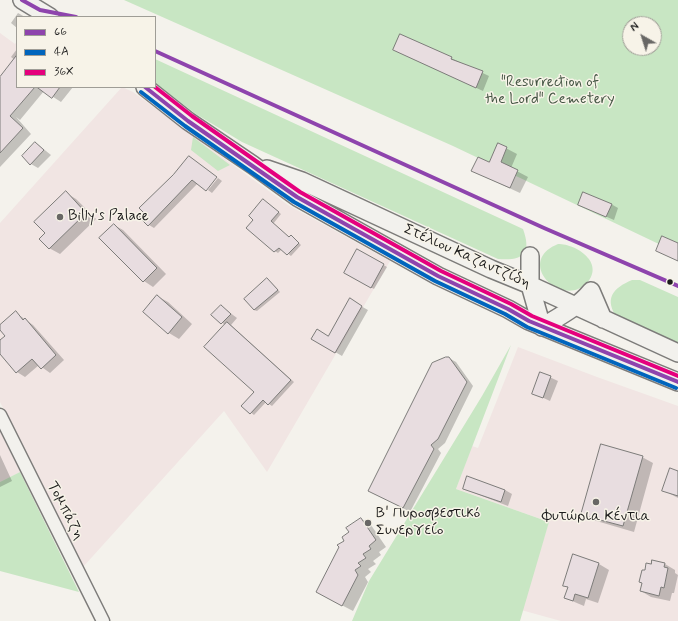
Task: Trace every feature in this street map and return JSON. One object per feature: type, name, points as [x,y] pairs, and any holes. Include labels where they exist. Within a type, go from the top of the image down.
[{"type":"main road","points":[[22,0],[48,16]]},
{"type":"main road","name":"Στέλιου Καζαντζίδη","points":[[146,88],[188,121],[297,197],[346,226],[438,276],[542,326],[678,382]]},
{"type":"main road","name":"Στέλιου Καζαντζίδη","points":[[253,165],[302,181],[491,269],[530,285],[575,307],[603,318],[678,353]]},
{"type":"main road","points":[[491,269],[512,268],[519,265],[530,256],[530,285],[542,326],[575,307],[591,291],[603,318]]},
{"type":"street","name":"Τομπάζη","points":[[0,415],[103,621]]},
{"type":"shaded area","points":[[0,33],[15,44],[16,42],[16,76],[0,96]]},
{"type":"shaded area","points":[[121,88],[124,88],[133,92],[288,205],[390,261],[267,472],[224,411],[83,567],[0,402],[0,223]]},
{"type":"shaded area","points":[[518,347],[678,406],[678,621],[561,621],[521,610],[549,522],[456,489],[472,446],[478,448]]},
{"type":"shaded area","points":[[0,431],[20,472],[0,482]]},
{"type":"green space","name":"\"Resurrection of the Lord\" Cemetery","points":[[124,0],[678,0],[678,252],[453,146]]},
{"type":"green space","points":[[156,59],[523,229],[526,238],[526,250],[519,257],[514,259],[498,259],[242,142],[196,114],[156,84]]},
{"type":"green space","points":[[193,137],[230,165],[218,171],[191,150]]},
{"type":"green space","points":[[558,244],[573,247],[586,256],[591,262],[593,268],[592,276],[587,283],[577,290],[566,290],[555,287],[547,280],[541,271],[540,261],[546,252]]},
{"type":"green space","points":[[632,280],[640,280],[678,297],[678,346],[618,319],[611,306],[612,295],[625,283]]},
{"type":"green space","points":[[511,345],[456,489],[549,522],[520,621],[352,621],[369,581],[482,396]]},
{"type":"green space","points":[[20,472],[79,592],[0,571],[0,482]]},
{"type":"building","points":[[400,34],[452,57],[451,59],[483,71],[476,88],[393,50]]},
{"type":"building","points":[[16,56],[16,88],[34,88],[10,116],[23,128],[0,153],[0,77]]},
{"type":"building","points":[[38,88],[59,88],[52,98]]},
{"type":"building","points":[[35,142],[44,150],[30,165],[22,156]]},
{"type":"building","points":[[498,143],[507,147],[501,162],[518,170],[510,188],[471,171],[478,157],[489,162]]},
{"type":"building","points":[[189,156],[217,177],[206,191],[192,180],[148,226],[139,217],[144,213],[139,208],[173,175]]},
{"type":"building","name":"Billy's Palace","points":[[66,191],[86,213],[49,249],[39,239],[45,233],[34,222]]},
{"type":"building","points":[[583,192],[612,204],[606,217],[578,205]]},
{"type":"building","points":[[263,199],[279,212],[271,221],[289,237],[291,235],[299,243],[287,255],[279,248],[274,252],[246,228],[253,220],[249,216]]},
{"type":"building","points":[[114,224],[157,268],[143,282],[99,238]]},
{"type":"building","points":[[662,236],[678,243],[678,261],[656,251]]},
{"type":"building","points":[[357,249],[384,264],[371,288],[344,273]]},
{"type":"building","points":[[267,278],[278,290],[254,310],[244,299]]},
{"type":"building","points":[[157,295],[182,317],[168,334],[143,312]]},
{"type":"building","points":[[350,298],[362,306],[335,353],[311,339],[317,329],[328,336]]},
{"type":"building","points":[[221,305],[231,314],[221,324],[211,315]]},
{"type":"building","points":[[16,311],[23,320],[25,318],[56,355],[41,369],[32,359],[16,373],[0,354],[0,340],[5,336],[0,330],[0,325]]},
{"type":"building","points":[[227,322],[291,380],[268,405],[263,400],[250,414],[241,406],[254,392],[204,347]]},
{"type":"building","points":[[449,357],[467,382],[438,439],[431,445],[434,449],[403,508],[368,491],[432,363]]},
{"type":"building","points":[[540,372],[551,376],[543,398],[532,394]]},
{"type":"building","points":[[601,444],[643,456],[623,526],[581,515]]},
{"type":"building","points":[[670,468],[678,471],[678,496],[662,491]]},
{"type":"building","points":[[467,476],[505,490],[501,502],[463,489]]},
{"type":"building","points":[[361,518],[376,540],[369,546],[371,549],[363,554],[366,558],[358,563],[361,566],[355,570],[358,575],[342,606],[316,592],[339,547],[337,545],[344,541],[342,537],[349,532],[346,528]]},
{"type":"building","points":[[573,554],[599,563],[588,598],[575,594],[573,601],[564,598],[568,587],[563,586]]},
{"type":"building","points":[[652,560],[665,563],[664,567],[668,568],[664,588],[661,587],[659,596],[640,591],[642,583],[639,582],[642,570],[645,570],[646,563],[651,564]]},
{"type":"transit line","name":"66","points":[[22,0],[40,10],[71,16]]},
{"type":"transit line","name":"66","points":[[156,51],[544,228],[678,286]]},
{"type":"transit line","name":"66","points":[[146,88],[188,121],[297,197],[438,276],[508,309],[529,321],[678,382]]},
{"type":"transit line","name":"36Χ","points":[[156,88],[192,116],[300,192],[441,271],[511,304],[532,316],[678,376]]},
{"type":"transit line","name":"4Α","points":[[141,92],[185,126],[294,202],[435,281],[505,314],[527,327],[676,388]]},
{"type":"place","name":"Billy's Palace","points":[[60,217]]},
{"type":"place","name":"Φυτώρια Κέντια","points":[[596,502]]},
{"type":"place","name":"Β' Πυροσβεστικό Συνεργείο","points":[[368,523]]}]
